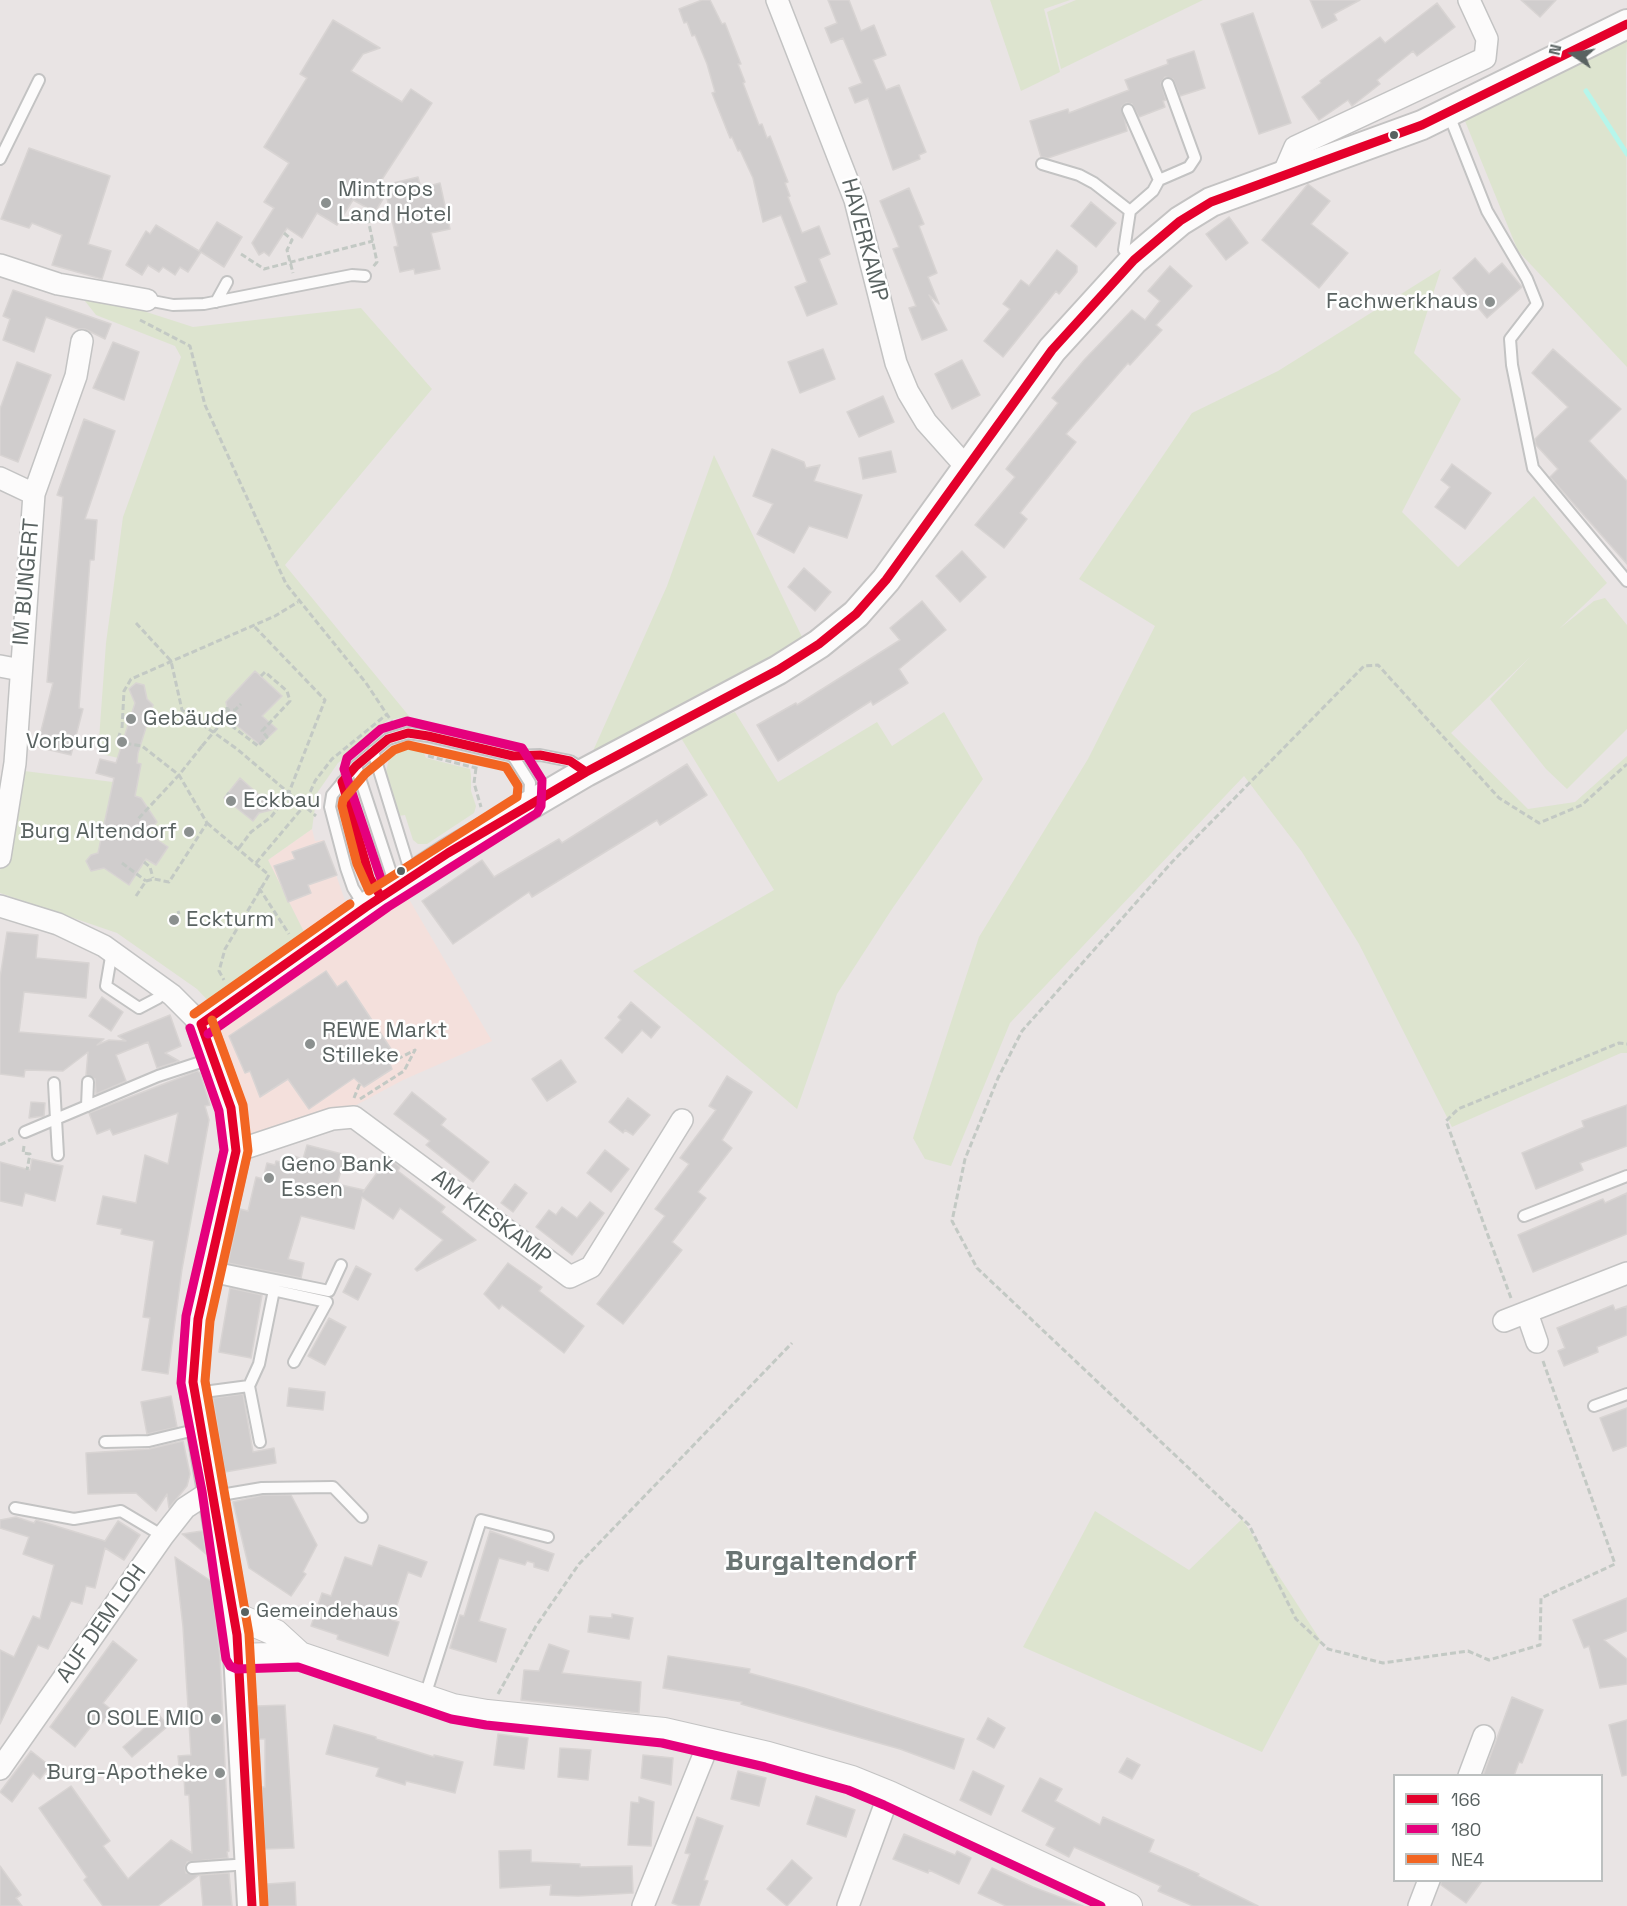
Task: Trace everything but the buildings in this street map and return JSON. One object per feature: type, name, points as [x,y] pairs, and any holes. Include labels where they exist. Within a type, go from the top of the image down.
[{"type":"main road","points":[[252,1906],[234,1615],[195,1394],[194,1350],[208,1271],[236,1151],[231,1108],[201,1024],[389,892],[529,804],[738,692],[819,644],[856,614],[886,580],[1052,350],[1134,260],[1180,221],[1211,202],[1402,133],[1627,24]]},
{"type":"street","name":"HAVERKAMP","points":[[777,0],[855,200],[896,363],[926,422],[968,469]]},
{"type":"street","points":[[1282,177],[1295,147],[1485,58],[1487,39],[1469,0]]},
{"type":"street","points":[[0,266],[58,284],[147,300]]},
{"type":"street","name":"IM BUNGERT","points":[[0,857],[15,763],[10,668],[34,494],[76,376],[82,341]]},
{"type":"street","name":"IM BUNGERT","points":[[0,478],[34,494]]},
{"type":"street","points":[[0,906],[81,934],[112,951],[165,990],[201,1024]]},
{"type":"street","name":"AM KIESKAMP","points":[[236,1151],[332,1119],[354,1117],[570,1277],[591,1267],[682,1120]]},
{"type":"street","points":[[1504,1321],[1627,1273]]},
{"type":"street","points":[[1527,1313],[1537,1342]]},
{"type":"street","name":"AUF DEM LOH","points":[[0,1769],[185,1508],[214,1492]]},
{"type":"street","points":[[234,1615],[276,1633],[300,1656]]},
{"type":"street","points":[[238,1657],[300,1656],[424,1699],[487,1713],[664,1731],[710,1740],[852,1779],[1129,1906]]},
{"type":"street","points":[[1470,1774],[1484,1736]]},
{"type":"street","points":[[643,1906],[710,1740]]},
{"type":"street","points":[[848,1906],[889,1794]]},
{"type":"street","points":[[1419,1906],[1429,1882]]},
{"type":"lane","points":[[0,159],[39,80]]},
{"type":"lane","points":[[1134,260],[1124,250],[1130,211],[1153,190],[1159,180],[1189,167],[1196,158],[1168,84]]},
{"type":"lane","points":[[1128,110],[1159,180]]},
{"type":"lane","points":[[1448,112],[1487,211],[1527,279],[1537,304],[1510,339],[1512,365],[1533,468],[1627,581]]},
{"type":"lane","points":[[1042,164],[1086,179],[1130,211]]},
{"type":"lane","points":[[147,300],[173,305],[216,302],[352,275],[365,276]]},
{"type":"lane","points":[[216,302],[227,282]]},
{"type":"lane","points":[[389,892],[353,888],[330,807],[332,795],[356,765],[399,734],[428,736],[513,756],[540,755],[570,761],[586,772]]},
{"type":"lane","points":[[373,752],[389,892]]},
{"type":"lane","points":[[513,756],[530,783],[529,804]]},
{"type":"lane","points":[[356,765],[389,892]]},
{"type":"lane","points":[[342,782],[367,870],[389,892]]},
{"type":"lane","points":[[112,951],[106,986],[139,1008],[158,998],[165,990]]},
{"type":"lane","points":[[25,1132],[158,1076],[213,1058]]},
{"type":"lane","points":[[87,1106],[88,1082]]},
{"type":"lane","points":[[54,1083],[54,1120],[58,1155]]},
{"type":"lane","points":[[1524,1216],[1627,1176]]},
{"type":"lane","points":[[208,1271],[329,1291],[341,1265]]},
{"type":"lane","points":[[208,1271],[327,1302],[294,1362]]},
{"type":"lane","points":[[260,1442],[249,1386],[259,1364],[274,1290]]},
{"type":"lane","points":[[195,1394],[249,1386]]},
{"type":"lane","points":[[1594,1406],[1627,1394]]},
{"type":"lane","points":[[105,1442],[149,1441],[202,1428]]},
{"type":"lane","points":[[214,1492],[262,1488],[333,1487],[362,1516]]},
{"type":"lane","points":[[15,1508],[74,1519],[121,1511],[164,1536]]},
{"type":"lane","points":[[424,1699],[481,1520],[548,1537]]},
{"type":"lane","points":[[192,1868],[249,1864]]},
{"type":"path","points":[[365,276],[377,262],[367,214],[371,210]]},
{"type":"path","points":[[284,233],[292,240],[287,250],[296,286]]},
{"type":"path","points":[[241,254],[264,269],[373,241]]},
{"type":"path","points":[[120,295],[118,304],[122,309],[190,346],[205,405],[286,584],[298,602],[366,683],[399,734]]},
{"type":"path","points":[[234,1000],[219,971],[225,949],[268,875],[207,823],[179,775],[142,746],[127,741],[117,742],[121,731],[124,690],[131,679],[253,625],[298,602]]},
{"type":"path","points":[[136,623],[171,661],[182,710],[237,749],[288,795],[321,820]]},
{"type":"path","points":[[239,848],[261,823],[271,817],[288,795],[325,700],[253,625]]},
{"type":"path","points":[[1537,1342],[1615,1564],[1541,1598],[1540,1645],[1489,1660],[1468,1651],[1383,1663],[1328,1649],[1296,1619],[1249,1525],[977,1268],[952,1221],[964,1159],[998,1078],[1022,1031],[1173,861],[1364,666],[1378,665],[1455,753],[1499,798],[1539,823],[1582,805],[1627,764]]},
{"type":"path","points":[[241,704],[235,710],[227,708],[222,716],[258,746],[267,737],[262,732],[264,729],[290,701],[287,691],[265,672],[261,676]]},
{"type":"path","points":[[256,864],[304,806],[315,781],[332,759],[386,715]]},
{"type":"path","points":[[138,819],[179,775],[225,719]]},
{"type":"path","points":[[428,756],[476,768],[481,748]]},
{"type":"path","points":[[227,793],[235,800],[231,805]]},
{"type":"path","points":[[136,896],[146,881],[154,879],[169,882],[207,823]]},
{"type":"path","points":[[144,862],[150,867],[154,879]]},
{"type":"path","points":[[122,863],[146,881]]},
{"type":"path","points":[[259,888],[300,954]]},
{"type":"path","points":[[1504,1321],[1512,1295],[1446,1121],[1458,1109],[1619,1043],[1627,1044]]},
{"type":"path","points":[[360,1083],[351,1105],[404,1071],[415,1050],[390,1063]]},
{"type":"path","points":[[25,1132],[23,1153],[30,1155],[27,1170]]},
{"type":"path","points":[[487,1713],[536,1626],[579,1564],[792,1343]]},
{"type":"shaded area","points":[[312,829],[315,841],[324,840],[350,915],[310,944],[268,860]]},
{"type":"shaded area","points":[[403,889],[492,1041],[403,1080],[332,1118],[250,1141],[218,1029]]},
{"type":"green space","points":[[990,0],[1070,0],[1044,9],[1060,72],[1021,91]]},
{"type":"green space","points":[[1076,0],[1203,0],[1061,69],[1047,12]]},
{"type":"green space","points":[[1627,37],[1627,367],[1518,251],[1465,121],[1547,73]]},
{"type":"green space","points":[[1441,269],[1414,353],[1461,399],[1402,512],[1458,567],[1534,496],[1607,583],[1559,629],[1594,601],[1605,598],[1627,625],[1627,729],[1567,789],[1546,769],[1490,699],[1530,657],[1451,733],[1528,809],[1575,802],[1627,756],[1627,1053],[1621,1053],[1452,1127],[1359,944],[1302,852],[1244,776],[1010,1023],[951,1166],[925,1159],[913,1138],[979,937],[1088,759],[1155,626],[1079,579],[1192,413],[1278,371]]},
{"type":"green space","points":[[81,296],[103,298],[193,327],[361,308],[432,389],[285,565],[409,716],[388,720],[338,763],[317,793],[312,829],[268,860],[310,944],[216,1009],[197,989],[117,933],[0,893],[0,871],[16,770],[113,782],[118,758],[98,753],[106,643],[123,517],[181,357],[175,346],[96,315]]},
{"type":"green space","points":[[714,455],[803,639],[725,687],[600,752],[593,751],[667,586]]},
{"type":"green space","points":[[735,712],[778,782],[877,722],[892,746],[944,712],[983,779],[892,909],[837,994],[797,1109],[633,971],[774,890],[678,733]]},
{"type":"green space","points":[[404,745],[420,745],[426,758],[470,769],[471,791],[476,806],[474,813],[427,844],[418,844],[413,840],[405,815],[398,816],[386,771],[389,759]]},
{"type":"green space","points":[[1095,1511],[1189,1570],[1242,1519],[1321,1641],[1262,1752],[1023,1647]]},
{"type":"waterway","points":[[1586,91],[1627,154]]},
{"type":"transit line","name":"166","points":[[201,1024],[366,907],[448,853],[586,772],[778,670],[819,644],[856,614],[886,580],[1052,350],[1134,260],[1180,221],[1211,202],[1422,125],[1627,24]]},
{"type":"transit line","name":"180","points":[[208,1034],[388,907],[537,813],[541,806],[542,780],[522,748],[407,721],[381,729],[347,758],[344,769],[382,882]]},
{"type":"transit line","name":"166","points":[[381,897],[370,878],[342,782],[356,766],[388,739],[408,733],[428,736],[513,756],[540,755],[570,761],[586,772]]},
{"type":"transit line","name":"NE4","points":[[408,745],[506,767],[518,786],[517,797],[369,891],[357,864],[342,806],[343,800],[365,774],[394,750],[408,745]]},
{"type":"transit line","name":"NE4","points":[[194,1014],[350,904]]},
{"type":"transit line","name":"NE4","points":[[212,1020],[243,1105],[248,1151],[210,1321],[205,1381],[249,1634],[264,1905]]},
{"type":"transit line","name":"166","points":[[201,1024],[231,1108],[236,1151],[198,1319],[193,1382],[237,1635],[252,1906]]},
{"type":"transit line","name":"180","points":[[190,1028],[219,1111],[224,1150],[186,1316],[181,1383],[202,1491],[226,1659],[230,1666],[237,1669],[298,1667],[451,1719],[486,1725],[662,1743],[765,1767],[848,1790],[1101,1906]]},
{"type":"place","name":"Mintrops Land Hotel","points":[[326,203]]},
{"type":"place","name":"Fachwerkhaus","points":[[1490,302]]},
{"type":"place","name":"Gebäude","points":[[131,719]]},
{"type":"place","name":"Vorburg","points":[[122,742]]},
{"type":"place","name":"Eckbau","points":[[231,801]]},
{"type":"place","name":"Burg Altendorf","points":[[189,832]]},
{"type":"place","name":"Eckturm","points":[[174,920]]},
{"type":"place","name":"REWE Markt Stilleke","points":[[310,1044]]},
{"type":"place","name":"Geno Bank Essen","points":[[269,1178]]},
{"type":"place","name":"Gemeindehaus","points":[[245,1612]]},
{"type":"place","name":"O SOLE MIO","points":[[216,1719]]},
{"type":"place","name":"Burg-Apotheke","points":[[220,1773]]},
{"type":"district","name":"Burgaltendorf","points":[[821,1562]]}]
